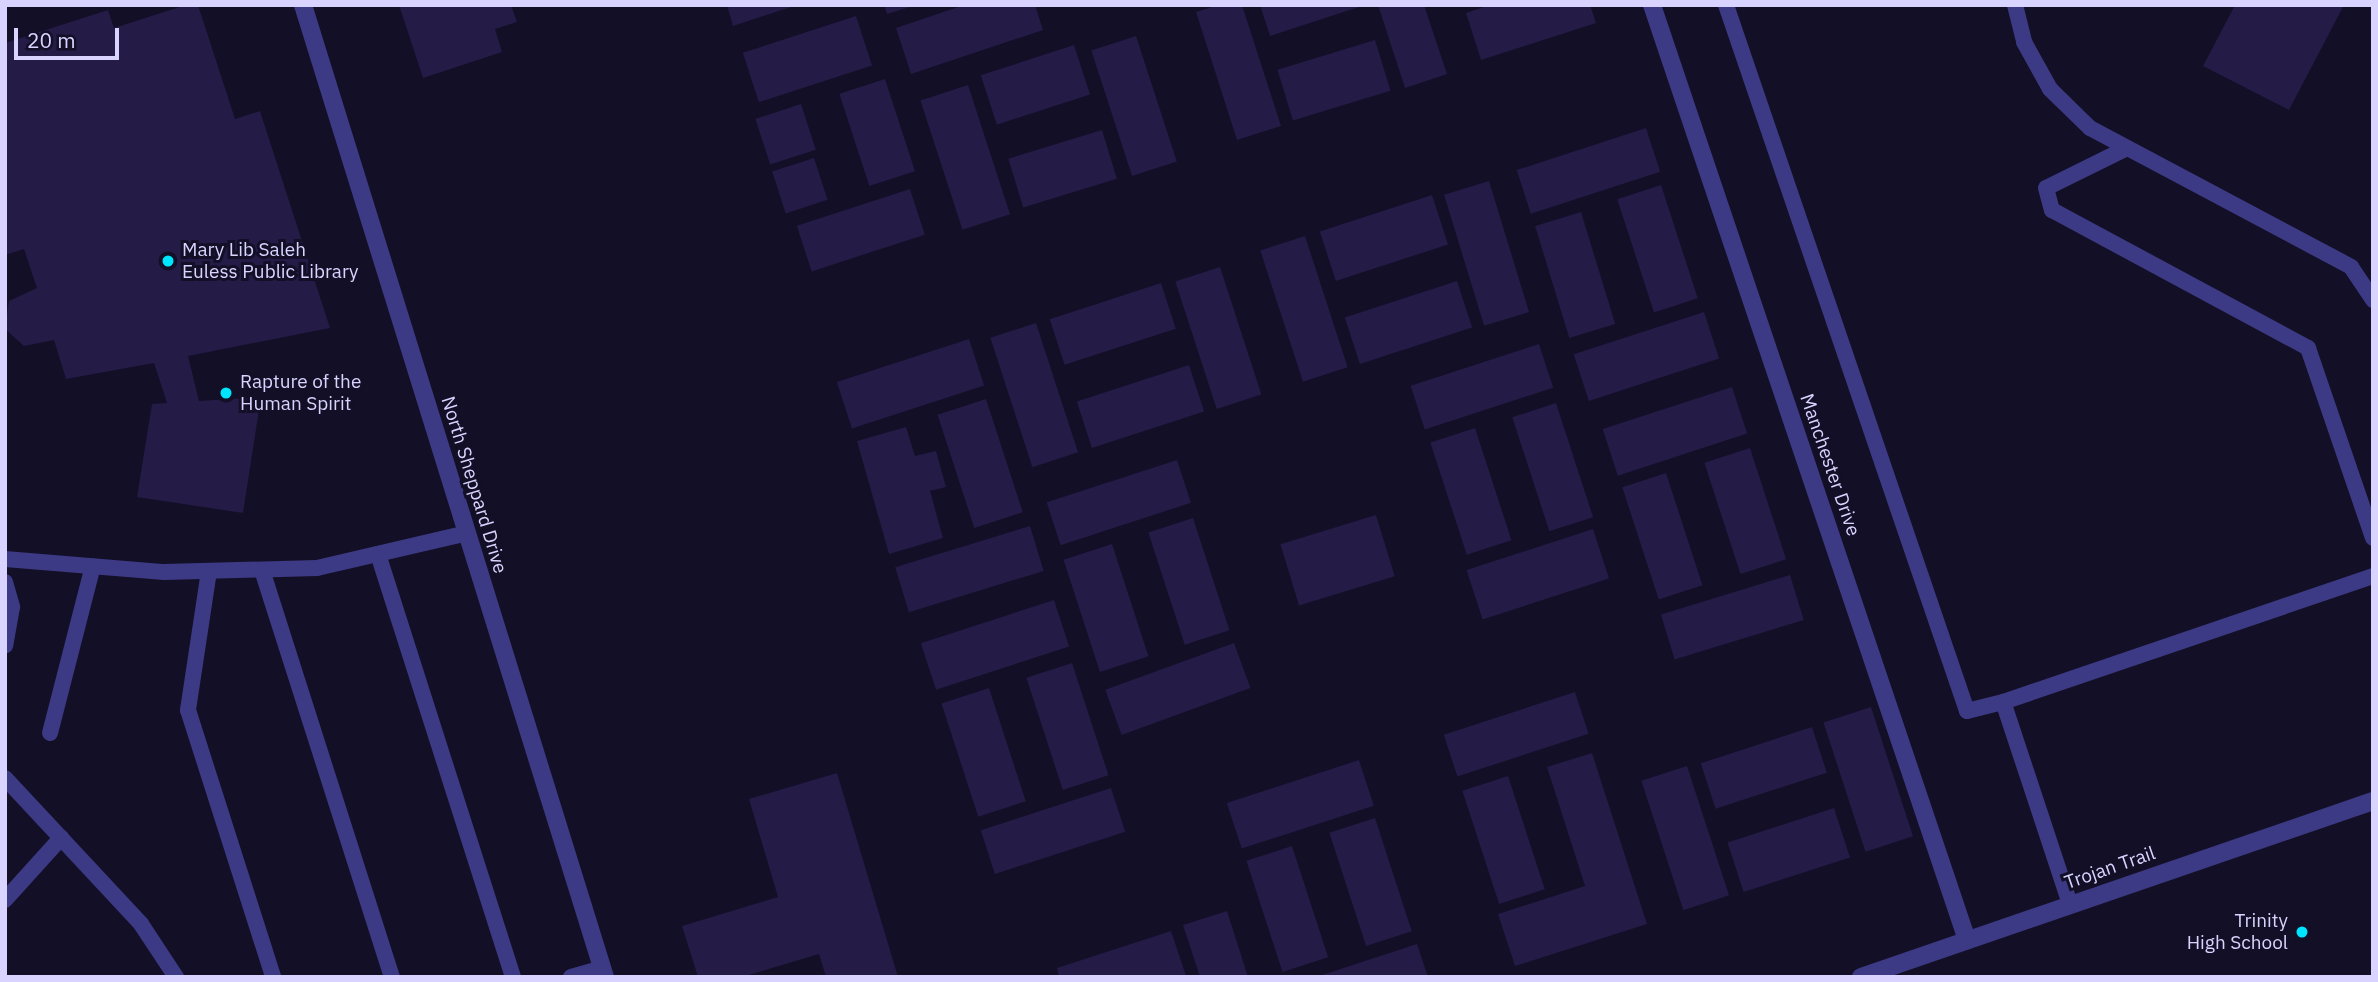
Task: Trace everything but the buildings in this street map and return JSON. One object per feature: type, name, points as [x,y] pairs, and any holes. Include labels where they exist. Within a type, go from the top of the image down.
[{"type":"street","name":"North Sheppard Drive","points":[[303,5],[604,972]]},
{"type":"street","name":"Manchester Drive","points":[[1651,5],[1967,940]]},
{"type":"street","name":"Trojan Trail","points":[[1861,977],[2373,800]]},
{"type":"lane","points":[[1726,5],[1967,711],[2003,702],[2373,576]]},
{"type":"lane","points":[[2015,5],[2024,42],[2050,89],[2090,128],[2351,267],[2373,300]]},
{"type":"lane","points":[[2127,148],[2046,188],[2052,210],[2308,348],[2373,538]]},
{"type":"lane","points":[[5,559],[209,571],[317,568],[467,533]]},
{"type":"lane","points":[[378,554],[513,977]]},
{"type":"lane","points":[[50,733],[93,566]]},
{"type":"lane","points":[[262,570],[391,977]]},
{"type":"lane","points":[[209,571],[189,718],[273,977]]},
{"type":"lane","points":[[5,582],[12,607],[5,645]]},
{"type":"lane","points":[[2003,702],[2070,904]]},
{"type":"lane","points":[[5,778],[141,924],[176,977]]},
{"type":"lane","points":[[5,900],[61,838]]},
{"type":"lane","points":[[571,977],[604,972]]},
{"type":"place","name":"Mary Lib Saleh Euless Public Library","points":[[168,261]]},
{"type":"place","name":"Rapture of the Human Spirit","points":[[226,393]]},
{"type":"place","name":"Trinity High School","points":[[2302,932]]}]
